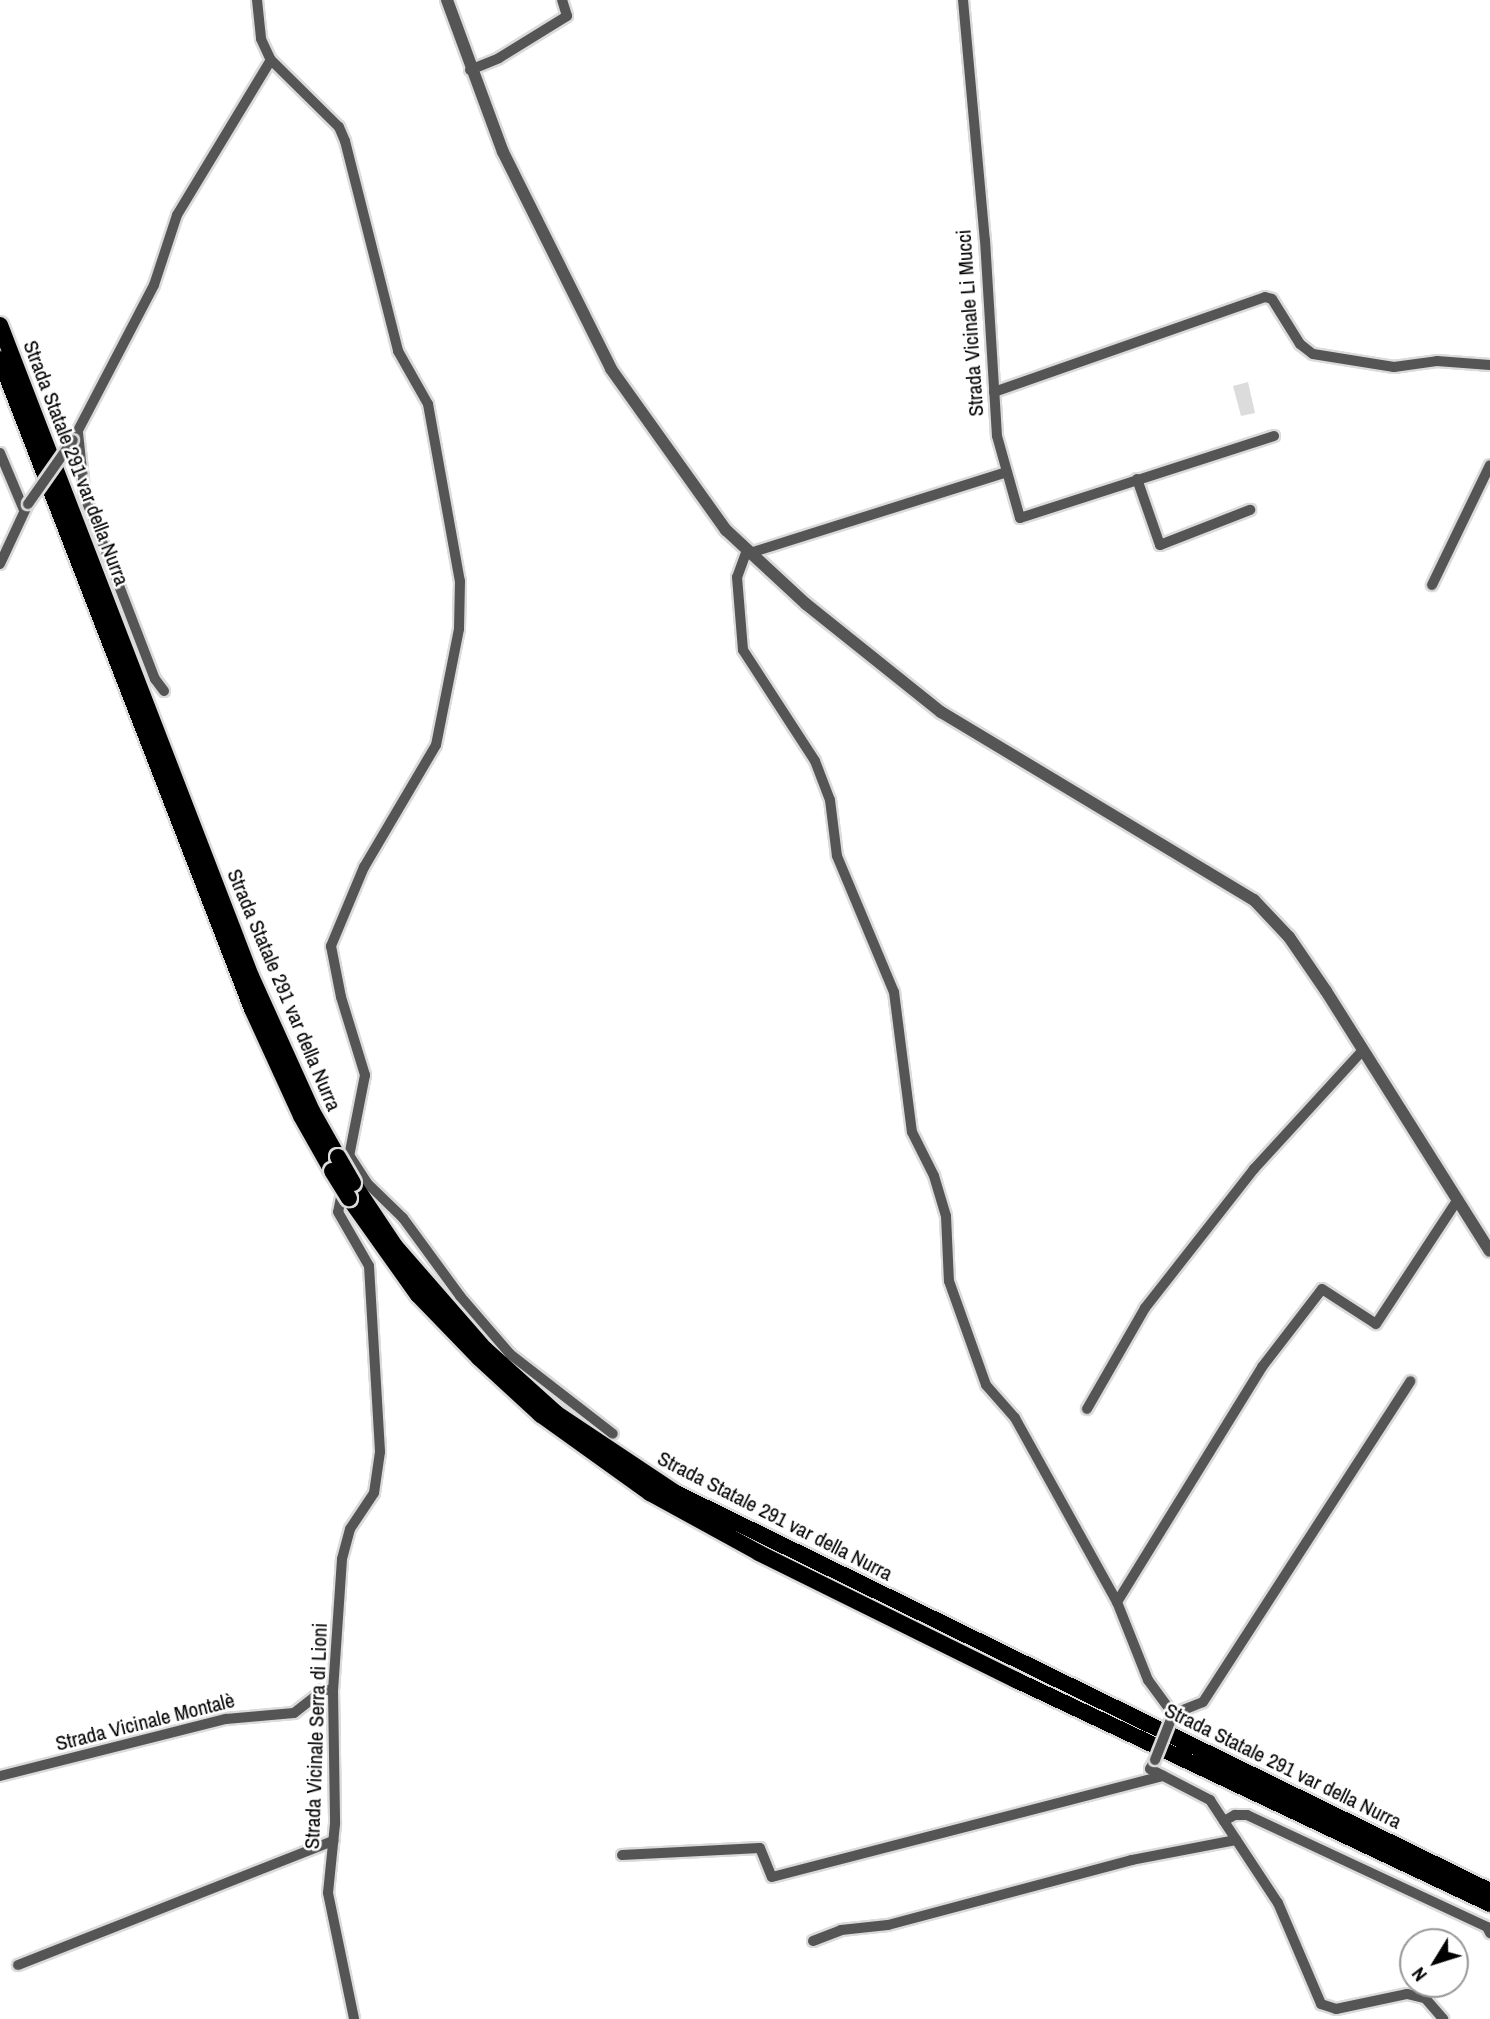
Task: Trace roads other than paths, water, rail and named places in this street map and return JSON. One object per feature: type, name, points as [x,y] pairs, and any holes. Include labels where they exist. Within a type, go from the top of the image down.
[{"type":"highway","name":"Strada Statale 291 var della Nurra","points":[[0,325],[251,976],[307,1100],[340,1161],[351,1191],[418,1295],[479,1358],[541,1415],[650,1493],[759,1553],[1004,1674],[1490,1904]]},
{"type":"highway","name":"Strada Statale 291 var della Nurra","points":[[0,359],[247,998],[301,1116],[340,1161]]},
{"type":"highway","name":"Strada Statale 291 var della Nurra","points":[[351,1191],[485,1349],[556,1413],[676,1493],[1490,1891]]},
{"type":"street","name":"Strada Vicinale Serra di Lioni","points":[[257,0],[261,39],[271,60],[339,127],[345,141],[398,352],[428,404],[460,581],[459,629],[436,745],[364,867],[331,946],[338,988],[365,1074],[340,1161],[338,1212],[369,1266],[380,1452],[374,1493],[350,1529],[342,1559],[333,1690],[333,1841],[328,1893],[354,2019]]},
{"type":"street","points":[[447,0],[470,70],[503,152],[611,369],[674,461],[748,552],[941,712],[1254,900],[1289,937],[1490,1251]]},
{"type":"street","points":[[470,70],[499,58],[567,16],[562,0]]},
{"type":"street","name":"Strada Vicinale Li Mucci","points":[[963,0],[985,240],[997,436],[1020,518],[1274,436]]},
{"type":"street","points":[[0,564],[26,507],[75,436],[154,285],[177,215],[271,60]]},
{"type":"street","points":[[994,392],[1265,297],[1272,299],[1300,344],[1313,354],[1394,367],[1437,361],[1490,365]]},
{"type":"street","points":[[75,436],[85,497],[155,679],[164,691]]},
{"type":"street","points":[[0,453],[26,507]]},
{"type":"street","points":[[1432,585],[1490,465]]},
{"type":"street","points":[[1007,472],[748,552],[737,577],[743,650],[815,761],[830,800],[837,856],[894,992],[912,1132],[934,1176],[946,1216],[949,1281],[986,1385],[1015,1419],[1117,1602],[1148,1680],[1173,1714]]},
{"type":"street","points":[[1137,479],[1160,545],[1250,510]]},
{"type":"street","points":[[1087,1409],[1145,1308],[1254,1169],[1363,1050]]},
{"type":"street","points":[[340,1161],[403,1217],[460,1296],[510,1354],[613,1434]]},
{"type":"street","points":[[1117,1602],[1262,1367],[1322,1290],[1376,1324],[1458,1199]]},
{"type":"street","points":[[1411,1381],[1203,1702],[1173,1714],[1150,1769],[1210,1800],[1278,1903],[1321,2004],[1336,2009],[1407,1994],[1425,1997],[1443,2019]]},
{"type":"street","name":"Strada Vicinale Montalè","points":[[0,1776],[226,1719],[294,1713],[323,1689],[333,1690]]},
{"type":"street","points":[[622,1855],[760,1848],[772,1877],[1163,1776]]},
{"type":"street","points":[[1224,1821],[1247,1815],[1490,1933]]},
{"type":"street","points":[[813,1941],[841,1930],[888,1925],[1132,1860],[1236,1840]]},
{"type":"street","points":[[18,1965],[333,1841]]}]
